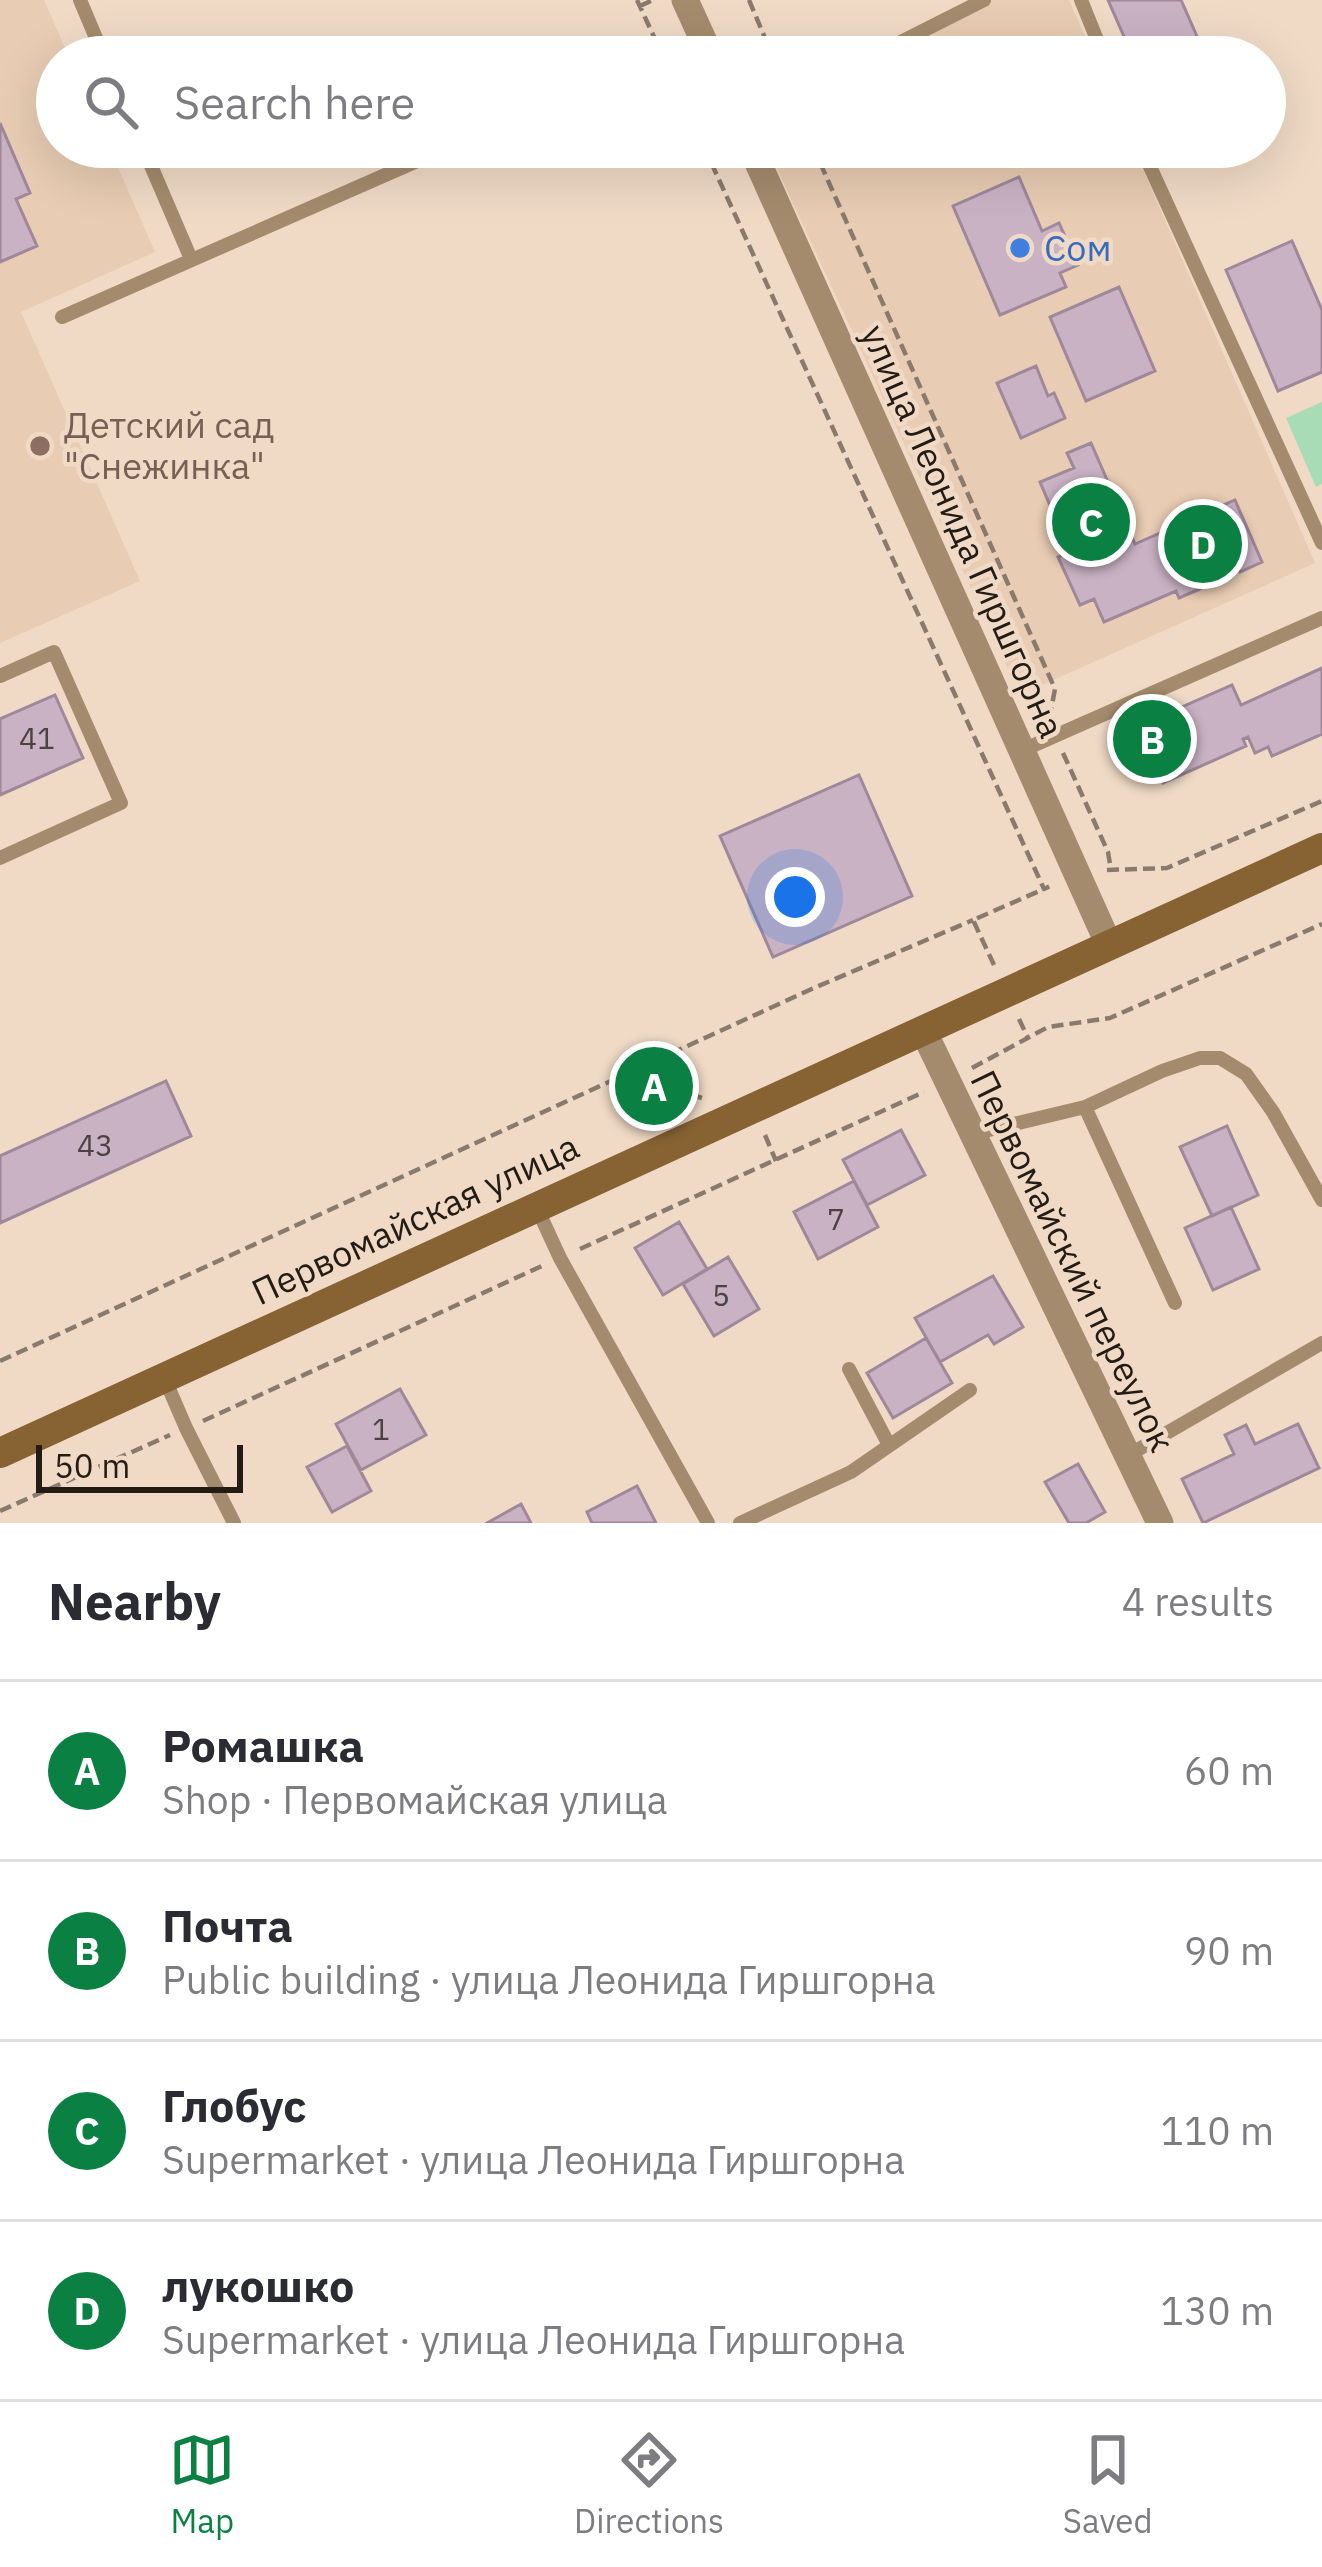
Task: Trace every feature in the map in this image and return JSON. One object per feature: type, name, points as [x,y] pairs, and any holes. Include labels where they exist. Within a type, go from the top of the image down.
[{"type":"main road","name":"Первомайская улица","points":[[0,1453],[1322,848]]},
{"type":"street","points":[[685,0],[702,36]]},
{"type":"street","name":"улица Леонида Гиршгорна","points":[[760,168],[1109,945]]},
{"type":"street","name":"Первомайский переулок","points":[[923,1030],[1160,1523]]},
{"type":"lane","points":[[80,0],[95,36]]},
{"type":"lane","points":[[913,36],[984,0]]},
{"type":"lane","points":[[1081,0],[1096,36]]},
{"type":"lane","points":[[152,168],[191,259]]},
{"type":"lane","points":[[62,316],[401,168]]},
{"type":"lane","points":[[1151,168],[1322,543]]},
{"type":"lane","points":[[1023,750],[1322,617]]},
{"type":"lane","points":[[0,676],[54,652],[121,803],[0,858]]},
{"type":"lane","points":[[971,1134],[1084,1107],[1162,1071],[1200,1058],[1220,1058],[1246,1074],[1322,1199]]},
{"type":"lane","points":[[1084,1107],[1175,1303]]},
{"type":"lane","points":[[536,1206],[560,1258],[708,1523]]},
{"type":"lane","points":[[1127,1456],[1322,1342]]},
{"type":"lane","points":[[849,1370],[889,1445]]},
{"type":"lane","points":[[164,1377],[233,1523]]},
{"type":"lane","points":[[740,1523],[851,1472],[970,1390]]},
{"type":"path","points":[[651,36],[639,3],[653,0]]},
{"type":"path","points":[[749,0],[764,36]]},
{"type":"path","points":[[714,168],[1043,889]]},
{"type":"path","points":[[822,168],[1055,688],[1049,719],[1108,852],[1111,870]]},
{"type":"path","points":[[0,1361],[1043,889],[1078,875],[1167,868],[1322,801]]},
{"type":"path","points":[[974,920],[1028,1038]]},
{"type":"path","points":[[0,1510],[946,1082],[1048,1027],[1110,1018],[1322,924]]},
{"type":"path","points":[[675,1052],[696,1096],[709,1101]]},
{"type":"path","points":[[614,1080],[635,1122],[696,1096]]},
{"type":"shaded area","name":"Детский сад \"Снежинка\"","points":[[0,0],[44,0],[60,36],[36,36],[36,168],[118,168],[155,252],[21,312],[140,581],[0,643]]},
{"type":"shaded area","points":[[979,0],[1069,0],[1085,36],[901,36]]},
{"type":"shaded area","points":[[777,168],[1142,168],[1315,563],[1020,695]]},
{"type":"green space","points":[[1322,402],[1322,484],[1316,487],[1286,418]]},
{"type":"building","points":[[1108,0],[1181,0],[1197,36],[1124,36]]},
{"type":"building","points":[[0,123],[30,193],[16,199],[37,246],[0,262]]},
{"type":"building","name":"Сом","points":[[1019,177],[1042,231],[1059,223],[1078,265],[1060,273],[1066,287],[1000,315],[953,206]]},
{"type":"building","points":[[1292,241],[1322,310],[1322,372],[1278,391],[1226,270]]},
{"type":"building","points":[[1119,287],[1155,371],[1086,401],[1050,317]]},
{"type":"building","points":[[1036,366],[1048,396],[1054,393],[1065,418],[1021,438],[997,383]]},
{"type":"building","points":[[1091,443],[1135,544],[1235,500],[1262,562],[1240,572],[1237,565],[1197,583],[1200,589],[1179,598],[1176,591],[1104,622],[1094,599],[1080,605],[1058,557],[1070,552],[1040,482],[1074,468],[1067,453]]},
{"type":"building","points":[[1322,668],[1322,734],[1272,756],[1268,747],[1255,753],[1248,737],[1243,739],[1246,746],[1163,783],[1159,773],[1150,778],[1143,764],[1133,768],[1118,735],[1232,685],[1241,705]]},
{"type":"building","points":[[55,695],[83,758],[0,795],[0,719]]},
{"type":"building","points":[[859,775],[912,896],[773,957],[720,836]]},
{"type":"building","points":[[673,1059],[687,1088],[635,1113],[621,1084]]},
{"type":"building","points":[[166,1081],[191,1136],[0,1223],[0,1156]]},
{"type":"building","points":[[1227,1126],[1258,1195],[1212,1216],[1180,1147]]},
{"type":"building","points":[[901,1130],[925,1175],[867,1205],[843,1160]]},
{"type":"building","points":[[854,1181],[878,1227],[818,1259],[794,1212]]},
{"type":"building","points":[[1231,1207],[1259,1269],[1213,1290],[1185,1228]]},
{"type":"building","points":[[679,1222],[707,1269],[663,1295],[635,1248]]},
{"type":"building","points":[[728,1257],[759,1309],[714,1336],[683,1284]]},
{"type":"building","points":[[993,1276],[1023,1327],[994,1344],[988,1335],[940,1362],[915,1318]]},
{"type":"building","points":[[926,1338],[952,1383],[893,1418],[867,1373]]},
{"type":"building","points":[[400,1389],[426,1435],[361,1470],[336,1424]]},
{"type":"building","points":[[1298,1424],[1319,1468],[1203,1523],[1182,1479],[1234,1454],[1225,1435],[1246,1425],[1255,1444]]},
{"type":"building","points":[[347,1446],[371,1491],[332,1512],[307,1467]]},
{"type":"building","points":[[1078,1464],[1105,1512],[1086,1523],[1069,1523],[1045,1482]]},
{"type":"building","points":[[637,1486],[656,1523],[592,1523],[587,1512]]},
{"type":"building","points":[[521,1504],[531,1523],[487,1523]]},
{"type":"place","name":"Сом","points":[[1020,248]]},
{"type":"place","name":"Детский сад \"Снежинка\"","points":[[40,446]]},
{"type":"place","name":"Глобус","points":[[1091,522]]},
{"type":"place","name":"лукошко","points":[[1203,544]]},
{"type":"place","name":"Почта","points":[[1152,739]]},
{"type":"place","name":"Ромашка","points":[[654,1086]]}]
